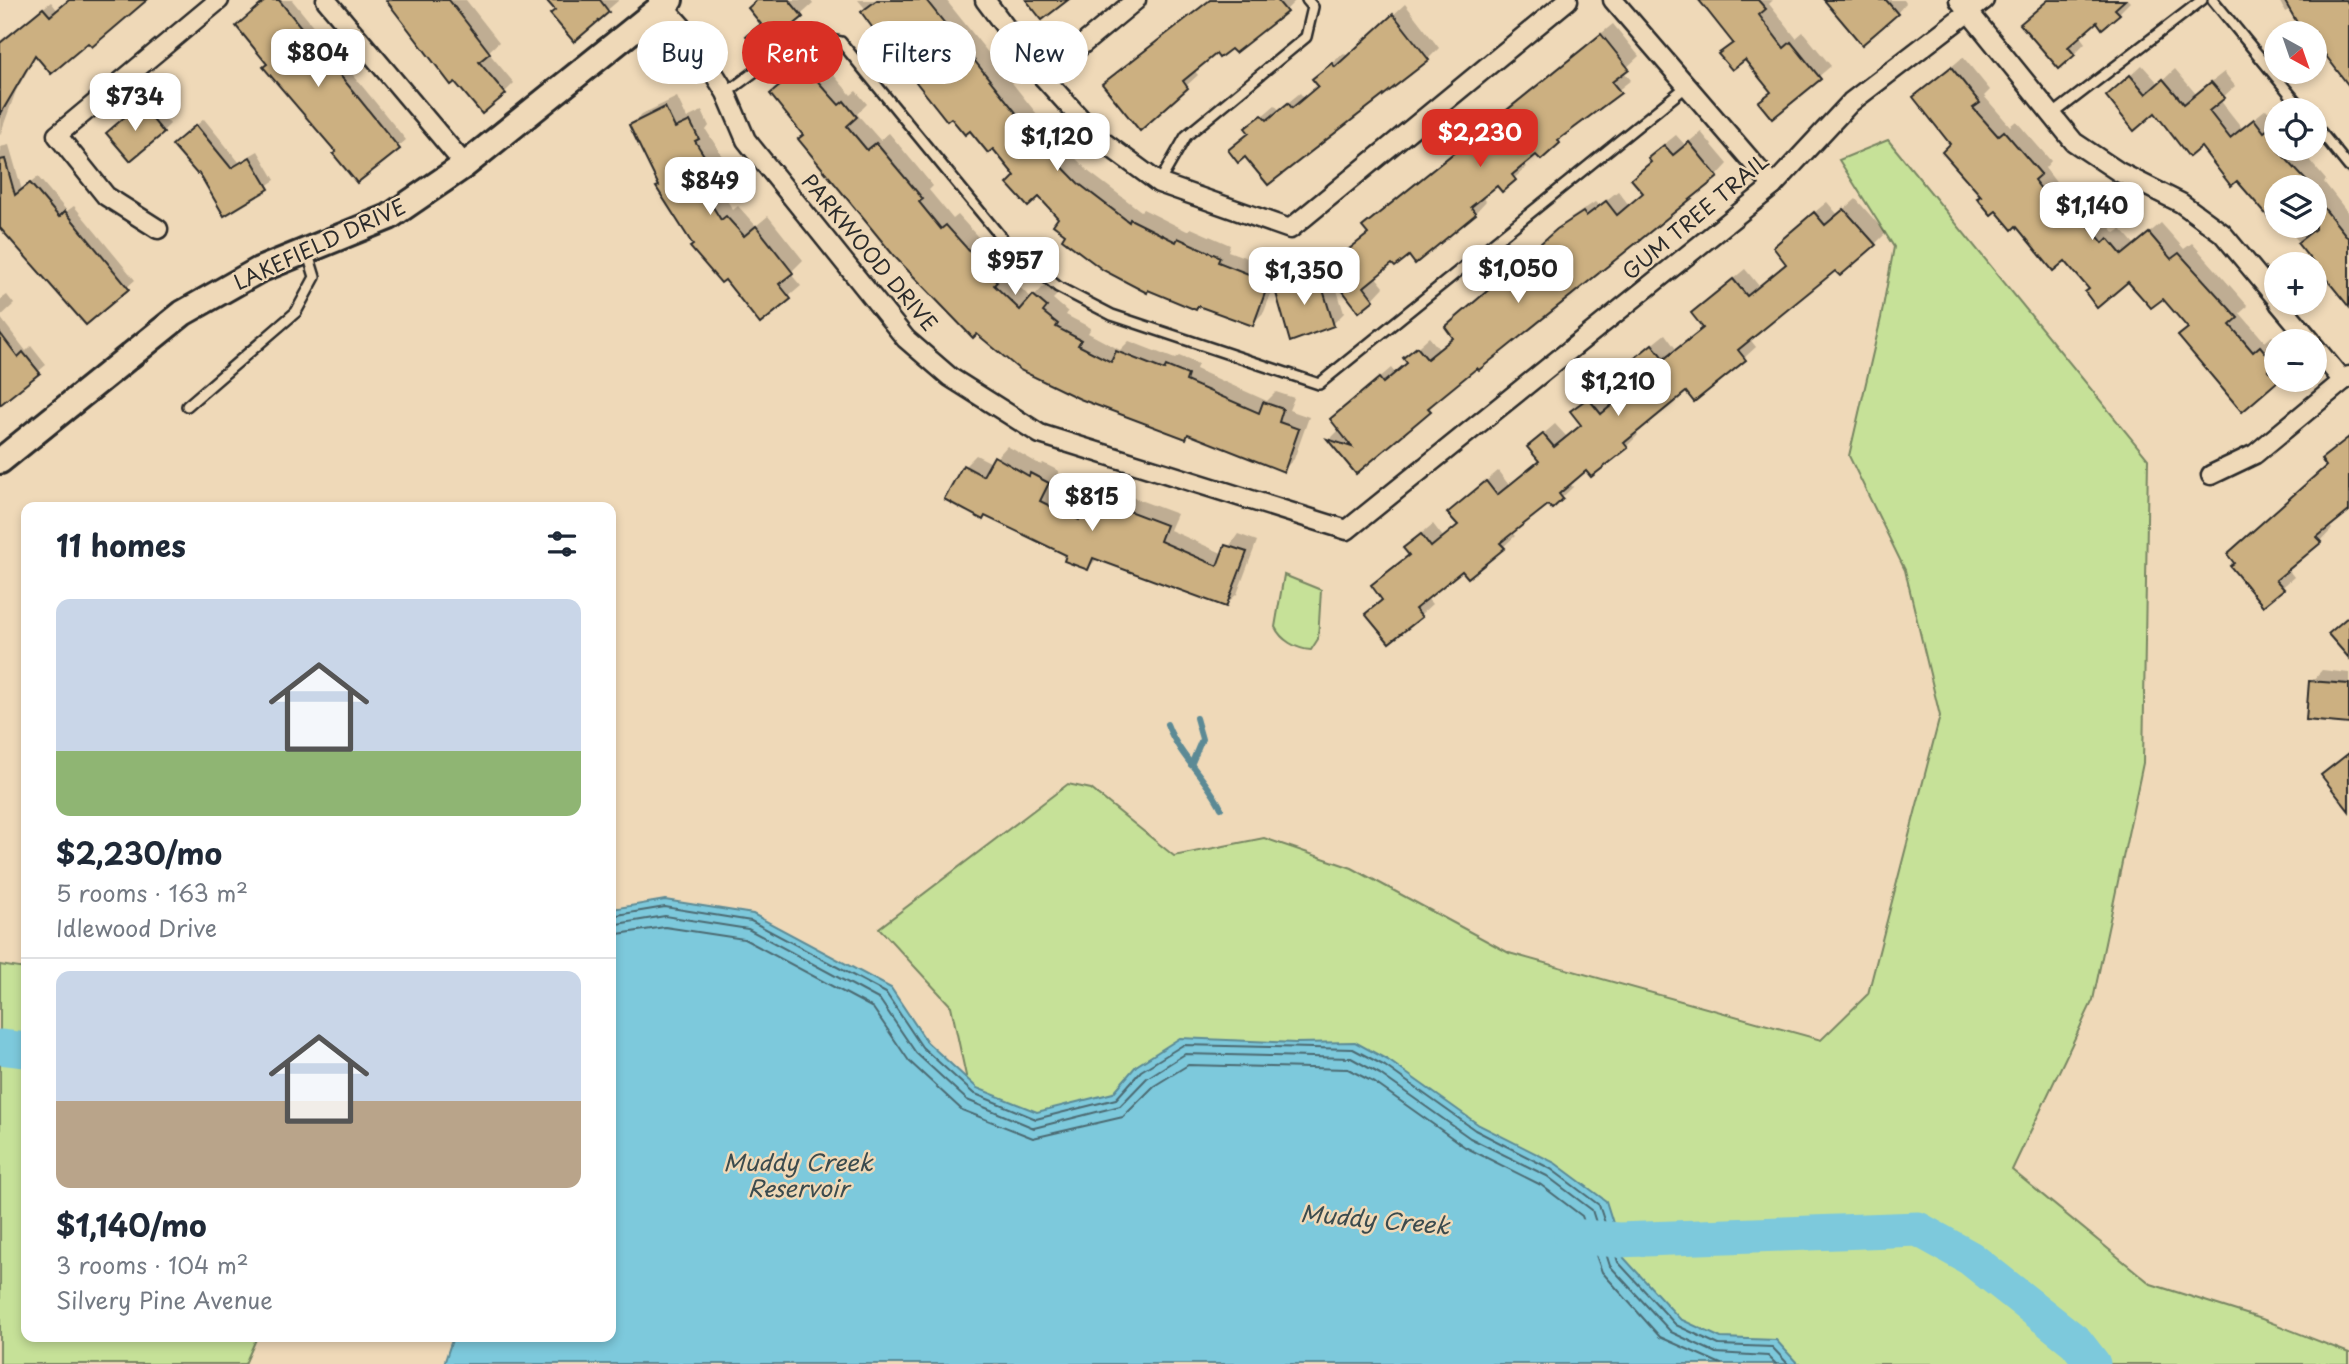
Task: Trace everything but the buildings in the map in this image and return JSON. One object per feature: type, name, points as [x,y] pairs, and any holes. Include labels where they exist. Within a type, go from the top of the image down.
[{"type":"street","points":[[158,229],[106,195],[57,135],[219,0]]},
{"type":"street","points":[[326,0],[465,165]]},
{"type":"street","points":[[985,0],[1001,21]]},
{"type":"street","points":[[1088,40],[1136,0]]},
{"type":"street","points":[[1049,84],[1098,138],[1159,183],[1290,229],[1568,0]]},
{"type":"street","points":[[1613,0],[1773,186]]},
{"type":"street","name":"GUM TREE TRAIL","points":[[1347,530],[1773,186],[1851,102],[1964,6],[1984,0]]},
{"type":"street","name":"LAKEFIELD DRIVE","points":[[0,461],[183,313],[259,270],[389,217],[465,165],[664,2]]},
{"type":"street","name":"PARKWOOD DRIVE","points":[[664,2],[692,38],[726,93],[746,140],[906,339],[950,377],[1040,434],[1347,530]]},
{"type":"street","points":[[1964,6],[2074,142],[2119,172],[2181,203],[2222,233],[2264,284]]},
{"type":"street","points":[[2290,315],[2301,329]]},
{"type":"street","points":[[2211,475],[2255,454],[2346,379],[2327,359]]},
{"type":"lane","points":[[1159,183],[1186,136],[1306,37],[1313,7],[1307,0]]},
{"type":"lane","points":[[2052,115],[2202,0]]},
{"type":"lane","points":[[2213,0],[2293,98]]},
{"type":"lane","points":[[726,93],[804,35],[841,42],[1010,248],[1058,287],[1112,315],[1319,384],[1687,86]]},
{"type":"lane","points":[[2327,140],[2349,167]]},
{"type":"lane","points":[[187,406],[296,312],[315,277],[307,249]]},
{"type":"green space","points":[[1888,140],[2148,459],[2143,763],[2093,1000],[2012,1170],[2151,1284],[2262,1319],[2349,1353],[2349,1364],[1028,1364],[951,1006],[879,928],[1068,784],[1091,789],[1174,856],[1264,838],[1352,868],[1509,953],[1821,1040],[1868,994],[1940,716],[1905,570],[1849,456],[1881,318],[1894,247],[1839,160]]},
{"type":"green space","points":[[1284,575],[1321,590],[1318,639],[1311,650],[1290,643],[1275,627]]},
{"type":"green space","points":[[0,965],[21,968],[21,1342],[255,1342],[245,1364],[0,1364]]},
{"type":"water","name":"Muddy Creek Reservoir","points":[[665,900],[753,914],[891,988],[927,1042],[977,1088],[1037,1112],[1113,1093],[1136,1066],[1180,1038],[1295,1043],[1355,1042],[1388,1060],[1479,1125],[1555,1163],[1606,1201],[1624,1258],[1680,1319],[1721,1338],[1776,1340],[1798,1364],[444,1364],[451,1342],[616,1342],[616,908]]},
{"type":"waterway","points":[[1191,765],[1202,739],[1196,718]]},
{"type":"waterway","points":[[1167,724],[1179,747],[1221,808]]},
{"type":"waterway","name":"Muddy Creek","points":[[0,1047],[21,1049]]},
{"type":"waterway","name":"Muddy Creek","points":[[1571,1236],[1618,1240],[1918,1229],[1970,1258],[2076,1342],[2093,1364]]}]
